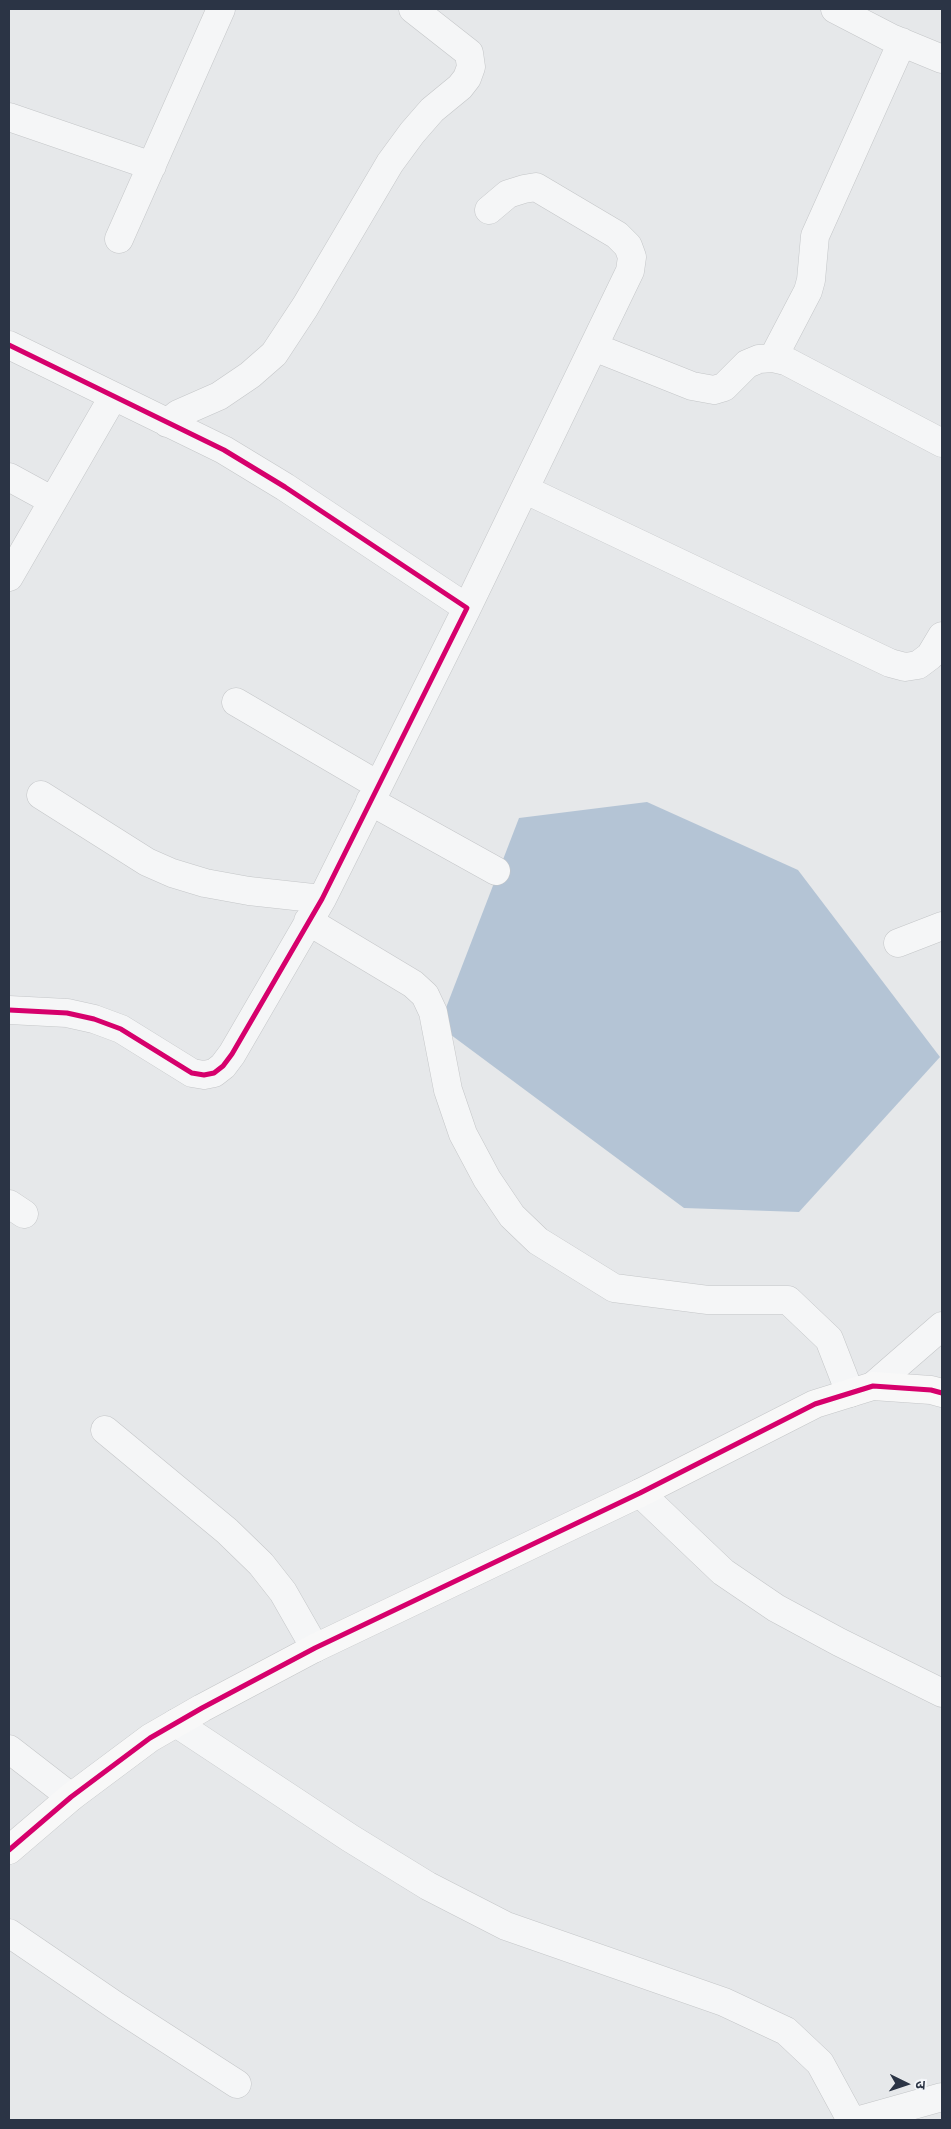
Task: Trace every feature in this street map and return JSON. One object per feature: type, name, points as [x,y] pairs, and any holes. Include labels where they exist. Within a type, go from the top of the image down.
[{"type":"street","points":[[119,239],[221,9]]},
{"type":"street","points":[[167,423],[178,414],[219,396],[250,375],[274,354],[305,307],[390,163],[432,110],[460,87],[467,78],[471,67],[468,53],[413,9]]},
{"type":"street","points":[[835,9],[902,42],[942,59]]},
{"type":"street","points":[[773,358],[812,280],[815,236],[902,42]]},
{"type":"street","points":[[9,117],[152,166]]},
{"type":"street","points":[[9,1010],[67,1013],[94,1019],[121,1029],[192,1073],[204,1075],[214,1073],[223,1066],[232,1054],[315,910],[526,490],[630,271],[632,258],[628,246],[618,235],[536,187],[524,188],[508,194],[489,210]]},
{"type":"street","points":[[9,345],[224,450],[286,487],[467,608]]},
{"type":"street","points":[[594,346],[692,386],[714,390],[724,387],[748,364],[759,359],[773,358],[786,361],[942,443]]},
{"type":"street","points":[[9,577],[113,397]]},
{"type":"street","points":[[9,477],[52,501]]},
{"type":"street","points":[[526,490],[890,663],[905,667],[918,665],[930,656],[942,636]]},
{"type":"street","points":[[236,702],[496,871]]},
{"type":"street","points":[[41,795],[147,862],[172,873],[315,910],[414,984],[425,996],[433,1012],[437,1042],[448,1090],[463,1134],[487,1179],[512,1216],[538,1241],[614,1288],[708,1300],[788,1300],[829,1339],[861,1390]]},
{"type":"street","points":[[898,943],[942,926]]},
{"type":"street","points":[[861,1390],[942,1326]]},
{"type":"street","points":[[9,1850],[71,1797],[150,1738],[315,1648],[640,1493],[815,1404],[861,1390],[932,1390],[942,1393]]},
{"type":"street","points":[[105,1430],[227,1531],[261,1564],[283,1592],[315,1648]]},
{"type":"street","points":[[640,1493],[723,1572],[776,1608],[839,1642],[942,1693]]},
{"type":"street","points":[[176,1723],[357,1843],[428,1886],[506,1926],[724,2002],[786,2031],[820,2063],[851,2120]]},
{"type":"street","points":[[9,1749],[71,1797]]},
{"type":"street","points":[[9,1933],[116,2006],[237,2084]]},
{"type":"street","points":[[860,2120],[942,2096]]},
{"type":"water","points":[[647,802],[798,870],[940,1057],[799,1212],[684,1208],[439,1026],[519,818]]},
{"type":"cycle path","points":[[9,345],[224,450],[285,487],[467,608],[322,899],[232,1054],[223,1066],[214,1073],[204,1075],[192,1073],[121,1029],[94,1019],[67,1013],[9,1010]]},
{"type":"cycle path","points":[[9,1850],[71,1797],[150,1738],[315,1648],[640,1493],[815,1404],[873,1386],[931,1390],[942,1393]]}]
